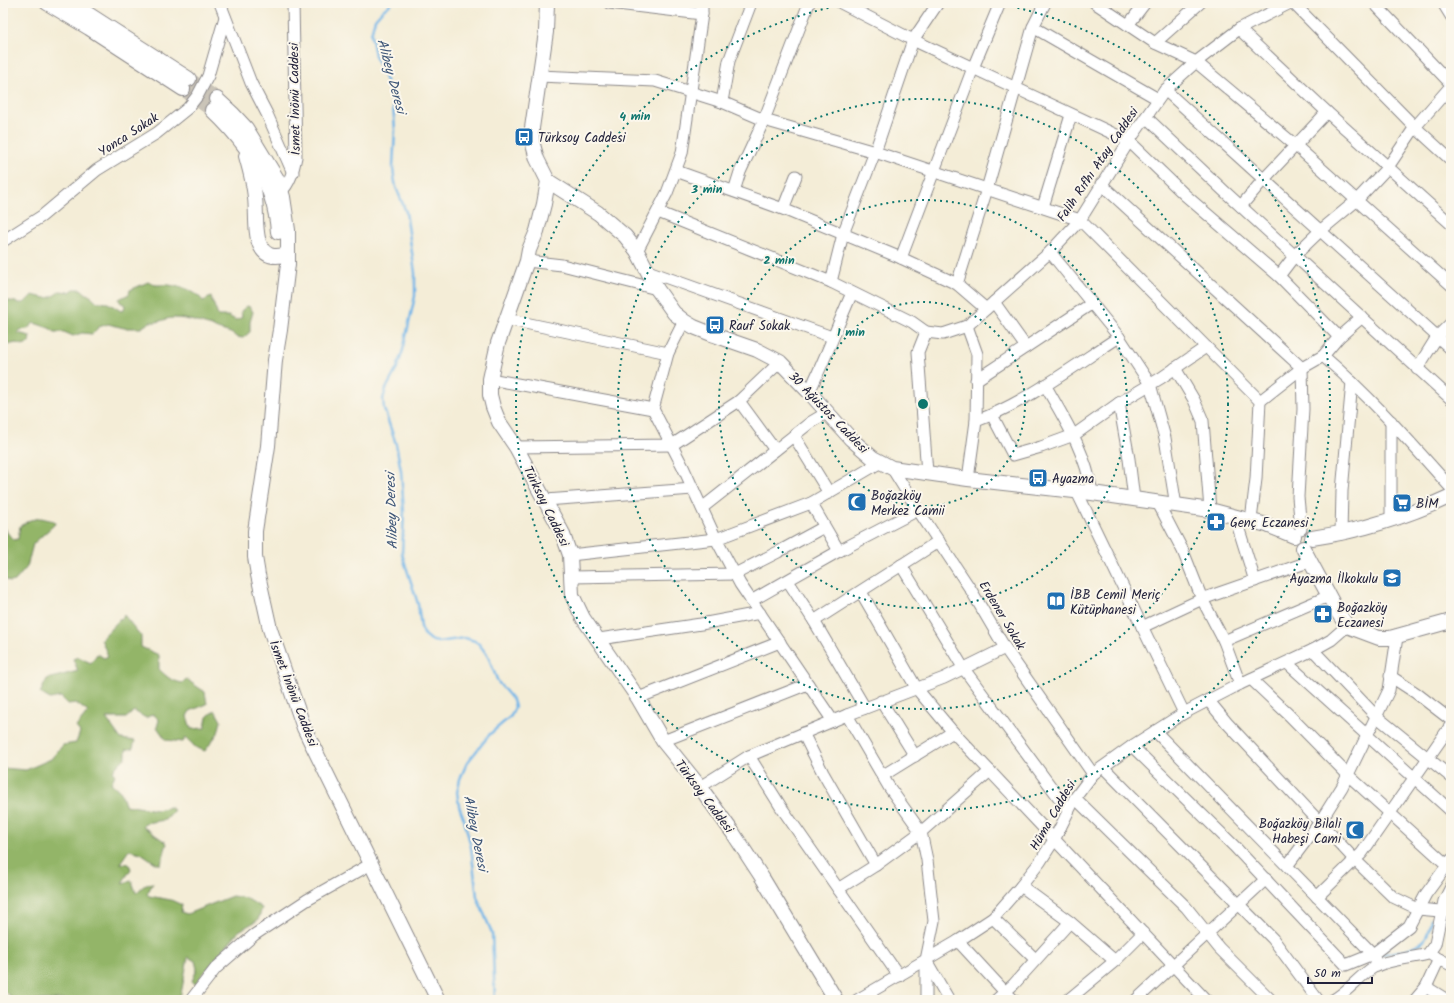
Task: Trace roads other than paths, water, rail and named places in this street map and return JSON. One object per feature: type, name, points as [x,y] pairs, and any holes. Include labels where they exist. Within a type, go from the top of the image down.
[{"type":"main road","points":[[47,3],[186,84],[71,3]]},
{"type":"main road","points":[[547,3],[546,32],[532,128],[532,141],[537,159],[548,181]]},
{"type":"main road","points":[[215,105],[232,113],[246,128],[277,179],[277,196],[267,183],[250,153],[215,105]]},
{"type":"main road","points":[[240,140],[246,155],[253,186],[258,241],[264,250],[272,256],[284,256]]},
{"type":"main road","name":"30 Ağustos Caddesi","points":[[548,181],[598,213],[625,236],[637,251],[657,289],[674,313],[684,321],[714,335],[756,350],[780,362],[828,412],[851,439],[866,452],[887,465],[968,479],[1092,493],[1210,510],[1251,520],[1302,538]]},
{"type":"main road","name":"Türksoy Caddesi","points":[[548,181],[537,231],[529,250],[527,261],[498,343],[490,379],[490,395],[493,407],[499,422],[516,447],[562,532],[570,554],[572,595],[583,618],[599,639],[638,698],[663,741],[700,787],[733,833],[763,879],[836,1000]]},
{"type":"main road","name":"İsmet İnönü Caddesi","points":[[277,196],[288,230],[284,256],[281,323],[275,360],[268,446],[255,531],[255,557],[258,575],[270,629],[304,728],[438,1000]]},
{"type":"main road","points":[[1451,496],[1425,508],[1391,520],[1341,534],[1302,538],[1311,561],[1337,611],[1347,626],[1379,638],[1397,637],[1451,621]]},
{"type":"street","points":[[220,3],[251,83],[267,114],[293,173]]},
{"type":"street","name":"İsmet İnönü Caddesi","points":[[277,196],[288,183],[293,173],[296,157],[293,3]]},
{"type":"street","points":[[609,3],[702,8],[682,153],[667,194],[637,251]]},
{"type":"street","points":[[722,102],[729,61],[751,3]]},
{"type":"street","points":[[734,191],[740,172],[764,120],[808,3]]},
{"type":"street","points":[[841,3],[913,40],[1129,141],[1185,195],[1279,276],[1339,337]]},
{"type":"street","points":[[831,282],[843,234],[875,152],[913,40],[938,3]]},
{"type":"street","points":[[901,258],[933,171],[1000,3]]},
{"type":"street","points":[[957,284],[987,189],[1033,27],[1045,3]]},
{"type":"street","points":[[1095,3],[1155,43],[1196,62],[1295,145],[1451,285]]},
{"type":"street","points":[[1128,25],[1145,3]]},
{"type":"street","points":[[1155,43],[1200,3]]},
{"type":"street","points":[[1291,3],[1415,127],[1451,160]]},
{"type":"street","name":"Falih Rıfhı Atay Caddesi","points":[[926,332],[943,334],[967,326],[1050,252],[1080,220],[1101,184],[1161,94],[1196,62],[1239,29],[1291,3]]},
{"type":"street","points":[[1279,276],[1294,254],[1356,201],[1388,167],[1415,127],[1451,85],[1374,3]]},
{"type":"street","points":[[1443,3],[1451,16]]},
{"type":"street","name":"Yonca Sokak","points":[[3,241],[42,216],[97,170],[157,133],[188,108],[198,95],[208,76],[225,17]]},
{"type":"street","points":[[1033,27],[1161,94],[1264,179],[1451,349]]},
{"type":"street","points":[[1239,29],[1327,112],[1451,224]]},
{"type":"street","points":[[539,76],[655,80],[722,102],[764,120],[875,152],[1080,220],[1260,401],[1256,479],[1251,520]]},
{"type":"street","points":[[1240,206],[1327,112]]},
{"type":"street","points":[[1043,207],[1071,115]]},
{"type":"street","points":[[1146,117],[1240,206],[1451,399]]},
{"type":"street","points":[[676,171],[783,209],[901,258],[957,284],[990,306],[1026,347]]},
{"type":"street","points":[[783,209],[796,176]]},
{"type":"street","points":[[1101,184],[1302,368],[1303,409],[1298,498],[1302,538]]},
{"type":"street","points":[[658,212],[831,282],[912,322],[926,332],[918,352],[927,473]]},
{"type":"street","points":[[1050,252],[1119,337],[1150,384],[1165,438],[1176,506]]},
{"type":"street","points":[[527,261],[562,265],[657,289]]},
{"type":"street","points":[[648,271],[832,337]]},
{"type":"street","points":[[809,392],[824,363],[832,337],[852,293]]},
{"type":"street","points":[[976,380],[1091,304]]},
{"type":"street","points":[[1260,401],[1302,368],[1323,356],[1339,337],[1362,317]]},
{"type":"street","points":[[506,319],[668,353]]},
{"type":"street","points":[[684,321],[668,353],[653,409],[672,445],[716,539],[735,574],[751,601],[833,721]]},
{"type":"street","points":[[1417,369],[1437,336],[1451,323]]},
{"type":"street","points":[[967,326],[977,354],[976,421],[968,479]]},
{"type":"street","points":[[976,421],[992,415],[1044,385],[1119,337]]},
{"type":"street","points":[[992,415],[1012,455],[1041,447],[1074,435],[1119,403],[1206,347]]},
{"type":"street","points":[[1323,356],[1352,382],[1391,421],[1451,488]]},
{"type":"street","points":[[516,447],[672,445],[739,401],[780,362]]},
{"type":"street","points":[[1175,368],[1194,400],[1204,421],[1210,510]]},
{"type":"street","points":[[490,379],[653,409]]},
{"type":"street","points":[[1341,534],[1342,491],[1352,382]]},
{"type":"street","points":[[1044,385],[1074,435],[1090,475],[1092,493]]},
{"type":"street","points":[[739,401],[775,450]]},
{"type":"street","points":[[1119,403],[1129,459],[1134,499]]},
{"type":"street","points":[[702,508],[811,422],[828,412]]},
{"type":"street","points":[[1391,421],[1391,520]]},
{"type":"street","points":[[794,436],[829,493]]},
{"type":"street","points":[[570,554],[716,539],[811,503],[887,465]]},
{"type":"street","name":"Erdener Sokak","points":[[887,465],[971,590],[1005,648],[1093,774]]},
{"type":"street","points":[[546,500],[693,489]]},
{"type":"street","points":[[1077,492],[1184,714]]},
{"type":"street","points":[[811,503],[839,551]]},
{"type":"street","points":[[1132,746],[1228,840],[1346,965],[1373,954],[1409,926],[1426,894],[1450,864],[1348,774],[1289,715],[1245,682],[1202,599],[1183,551],[1158,503]]},
{"type":"street","points":[[751,601],[839,551],[918,510]]},
{"type":"street","points":[[1236,517],[1255,581]]},
{"type":"street","points":[[572,577],[735,574],[824,526]]},
{"type":"street","points":[[814,621],[939,541]]},
{"type":"street","points":[[1142,627],[1202,599],[1311,561]]},
{"type":"street","points":[[901,565],[964,669],[1068,810]]},
{"type":"street","points":[[788,581],[814,621],[865,708]]},
{"type":"street","points":[[861,592],[917,689],[953,732],[1206,1000]]},
{"type":"street","points":[[1224,641],[1329,596]]},
{"type":"street","points":[[599,639],[701,624],[760,613]]},
{"type":"street","name":"Hüma Caddesi","points":[[857,1000],[958,941],[993,918],[1040,862],[1054,840],[1068,810],[1093,774],[1154,731],[1208,700],[1313,650],[1331,640],[1347,626]]},
{"type":"street","points":[[1287,866],[1320,822],[1348,774],[1389,690],[1397,637]]},
{"type":"street","points":[[638,698],[780,642]]},
{"type":"street","points":[[700,787],[749,756],[881,701],[917,689],[964,669],[1005,648]]},
{"type":"street","points":[[1313,650],[1376,716],[1451,777]]},
{"type":"street","points":[[1287,663],[1451,811]]},
{"type":"street","points":[[1390,676],[1416,693],[1451,720]]},
{"type":"street","points":[[663,741],[808,684]]},
{"type":"street","points":[[1208,700],[1227,723],[1355,860],[1393,897],[1418,909],[1446,912]]},
{"type":"street","points":[[881,701],[915,756]]},
{"type":"street","points":[[847,715],[882,776],[921,832],[927,860],[934,921],[926,960],[926,1000]]},
{"type":"street","points":[[1317,897],[1362,853],[1451,725]]},
{"type":"street","points":[[1154,731],[1373,954],[1377,966]]},
{"type":"street","points":[[882,776],[953,732]]},
{"type":"street","points":[[804,733],[823,773],[876,865]]},
{"type":"street","points":[[749,756],[781,807],[899,976]]},
{"type":"street","points":[[1103,767],[1273,939],[1318,1000]]},
{"type":"street","points":[[838,889],[876,865],[921,832],[990,771]]},
{"type":"street","points":[[1076,798],[1186,907],[1218,948],[1271,1000]]},
{"type":"street","points":[[191,1000],[216,968],[254,935],[307,900],[371,864]]},
{"type":"street","points":[[1136,1000],[1266,879]]},
{"type":"street","points":[[1021,886],[1070,922],[1115,961]]},
{"type":"street","points":[[1428,954],[1435,944],[1438,936],[1446,912],[1444,901],[1451,887]]},
{"type":"street","points":[[993,918],[1036,959]]},
{"type":"street","points":[[996,1000],[1014,984],[1070,922]]},
{"type":"street","points":[[1068,1000],[1115,961],[1143,933]]},
{"type":"street","points":[[958,941],[1014,1000]]},
{"type":"street","points":[[1333,1000],[1366,972],[1393,960],[1428,954],[1451,965]]},
{"type":"street","points":[[1415,1000],[1426,988],[1439,959]]},
{"type":"street","points":[[926,960],[949,1000]]},
{"type":"street","points":[[1426,988],[1447,1000]]},
{"type":"waterway","name":"Alibey Deresi","points":[[392,3],[375,19],[371,34],[375,56],[387,83],[393,105],[395,130],[393,167],[394,177],[396,187],[406,212],[415,273],[415,296],[403,350],[397,368],[386,389],[383,399],[384,409],[396,444],[401,471],[404,512],[402,554],[418,604],[421,627],[425,636],[438,642],[465,638],[479,644],[488,656],[498,682],[513,700],[515,707],[511,716],[490,734],[467,763],[460,779],[457,792],[459,806],[471,847],[477,897],[492,933],[495,1000]]},
{"type":"waterway","points":[[1379,955],[1406,950],[1418,944],[1427,935],[1431,919]]},
{"type":"tunnel","points":[[189,79],[217,99]]},
{"type":"tunnel","points":[[183,89],[212,110]]},
{"type":"place","name":"Türksoy Caddesi","points":[[524,137]]},
{"type":"place","name":"Rauf Sokak","points":[[715,325]]},
{"type":"place","name":"Ayazma","points":[[1038,478]]},
{"type":"place","name":"Boğazköy Merkez Camii","points":[[857,502]]},
{"type":"place","name":"BİM","points":[[1402,503]]},
{"type":"place","name":"Genç Eczanesi","points":[[1216,522]]},
{"type":"place","name":"Ayazma İlkokulu","points":[[1392,578]]},
{"type":"place","name":"İBB Cemil Meriç Kütüphanesi","points":[[1056,601]]},
{"type":"place","name":"Boğazköy Eczanesi","points":[[1323,614]]},
{"type":"place","name":"Boğazköy Bilali Habeşi Cami","points":[[1355,830]]}]
